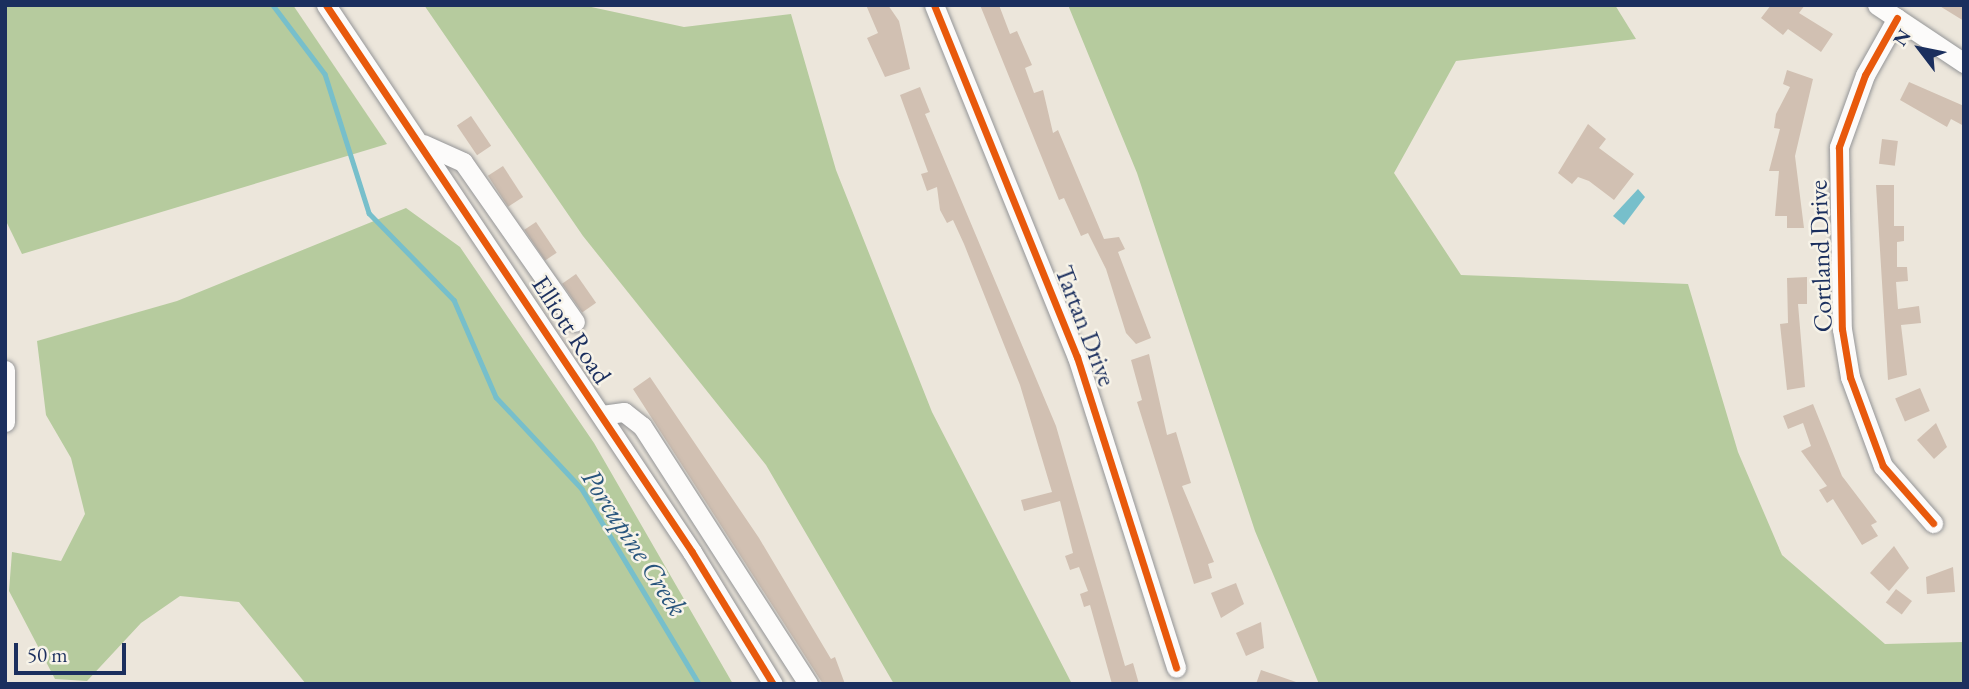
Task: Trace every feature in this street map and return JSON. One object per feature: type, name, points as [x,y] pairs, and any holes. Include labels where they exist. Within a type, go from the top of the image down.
[{"type":"street","name":"Elliott Road","points":[[326,5],[423,144],[602,415],[773,684]]},
{"type":"street","name":"Tartan Drive","points":[[934,5],[1077,357],[1176,668]]},
{"type":"street","points":[[1877,5],[1964,63]]},
{"type":"street","name":"Cortland Drive","points":[[1897,18],[1865,75],[1839,147],[1842,329],[1850,377],[1883,466],[1933,523]]},
{"type":"street","points":[[423,144],[463,162],[575,322]]},
{"type":"street","points":[[5,370],[5,422]]},
{"type":"street","points":[[602,415],[624,412],[642,426],[808,684]]},
{"type":"green space","points":[[5,5],[293,5],[387,144],[22,254],[5,219]]},
{"type":"green space","points":[[424,5],[582,5],[684,27],[791,14],[836,170],[932,412],[1072,684],[894,684],[766,465],[583,236]]},
{"type":"green space","points":[[1068,5],[1615,5],[1636,39],[1456,61],[1394,173],[1461,275],[1688,284],[1738,452],[1782,555],[1885,644],[1964,642],[1964,684],[1319,684],[1255,531],[1137,173]]},
{"type":"green space","points":[[406,208],[460,247],[594,443],[733,684],[306,684],[239,602],[180,596],[141,623],[87,681],[55,679],[9,591],[12,552],[61,561],[85,514],[71,458],[46,415],[37,341],[177,301]]},
{"type":"water","points":[[1638,189],[1645,197],[1624,225],[1613,216]]},
{"type":"building","points":[[866,5],[888,5],[899,21],[910,69],[885,77],[867,38],[878,33]]},
{"type":"building","points":[[980,5],[999,5],[1010,34],[1017,31],[1032,65],[1025,68],[1034,93],[1043,90],[1053,133],[1058,130],[1104,239],[1119,237],[1125,249],[1118,252],[1151,338],[1136,344],[1126,333],[1106,269],[1088,233],[1081,236],[1064,198],[1059,200]]},
{"type":"building","points":[[1771,5],[1805,5],[1799,13],[1833,34],[1821,52],[1788,29],[1783,35],[1761,18]]},
{"type":"building","points":[[1938,5],[1964,5],[1964,21]]},
{"type":"building","points":[[1787,70],[1813,79],[1795,156],[1804,228],[1787,228],[1787,216],[1775,216],[1779,171],[1769,171],[1780,129],[1774,128],[1776,114],[1790,87],[1783,84]]},
{"type":"building","points":[[1909,82],[1964,106],[1964,126],[1951,119],[1947,127],[1900,100]]},
{"type":"building","points":[[920,87],[930,112],[925,114],[1056,426],[1125,666],[1133,663],[1139,684],[1112,684],[1090,605],[1084,607],[1080,594],[1088,591],[1079,567],[1070,570],[1065,556],[1073,553],[1060,501],[1024,511],[1021,500],[1052,492],[1020,385],[964,244],[953,220],[947,223],[940,210],[937,187],[927,191],[921,174],[928,172],[900,95]]},
{"type":"building","points":[[471,116],[491,146],[477,155],[457,126]]},
{"type":"building","points":[[1588,124],[1606,139],[1599,148],[1634,174],[1614,200],[1589,181],[1578,177],[1572,184],[1558,173]]},
{"type":"building","points":[[1882,139],[1898,141],[1895,166],[1879,164]]},
{"type":"building","points":[[503,166],[523,197],[508,207],[488,176]]},
{"type":"building","points":[[1876,185],[1894,185],[1894,226],[1904,226],[1904,241],[1897,242],[1897,267],[1907,267],[1908,281],[1896,282],[1898,309],[1919,306],[1921,323],[1901,325],[1907,375],[1888,380]]},
{"type":"building","points":[[536,222],[557,253],[545,261],[524,230]]},
{"type":"building","points":[[576,274],[596,303],[582,312],[562,284]]},
{"type":"building","points":[[1807,277],[1807,304],[1798,304],[1805,387],[1787,390],[1780,324],[1788,323],[1787,278]]},
{"type":"building","points":[[1149,354],[1167,435],[1176,432],[1191,483],[1182,486],[1214,562],[1208,564],[1212,578],[1194,584],[1137,402],[1142,400],[1131,360]]},
{"type":"building","points":[[650,377],[759,538],[831,659],[835,657],[845,684],[823,684],[633,389]]},
{"type":"building","points":[[1920,388],[1930,411],[1905,422],[1895,399]]},
{"type":"building","points":[[1813,404],[1842,476],[1877,522],[1871,525],[1878,536],[1862,545],[1833,499],[1827,503],[1819,490],[1827,486],[1801,451],[1811,446],[1803,423],[1788,429],[1783,416]]},
{"type":"building","points":[[1936,423],[1947,447],[1934,459],[1917,440]]},
{"type":"building","points":[[1894,546],[1909,568],[1889,591],[1870,573]]},
{"type":"building","points":[[1953,567],[1955,592],[1927,594],[1926,577]]},
{"type":"building","points":[[1236,583],[1244,604],[1221,618],[1211,593]]},
{"type":"building","points":[[1896,589],[1912,601],[1902,615],[1886,603]]},
{"type":"building","points":[[1261,622],[1264,648],[1246,656],[1236,633]]},
{"type":"building","points":[[1261,670],[1296,682],[1296,684],[1256,684]]},
{"type":"waterway","name":"Porcupine Creek","points":[[273,5],[325,74],[369,213],[454,300],[496,397],[582,489],[699,684]]},
{"type":"cycle path","points":[[326,5],[692,552],[773,684]]},
{"type":"cycle path","points":[[934,5],[1077,357],[1176,668]]},
{"type":"cycle path","points":[[1897,18],[1865,75],[1839,147],[1842,329],[1850,377],[1883,466],[1933,523]]}]
